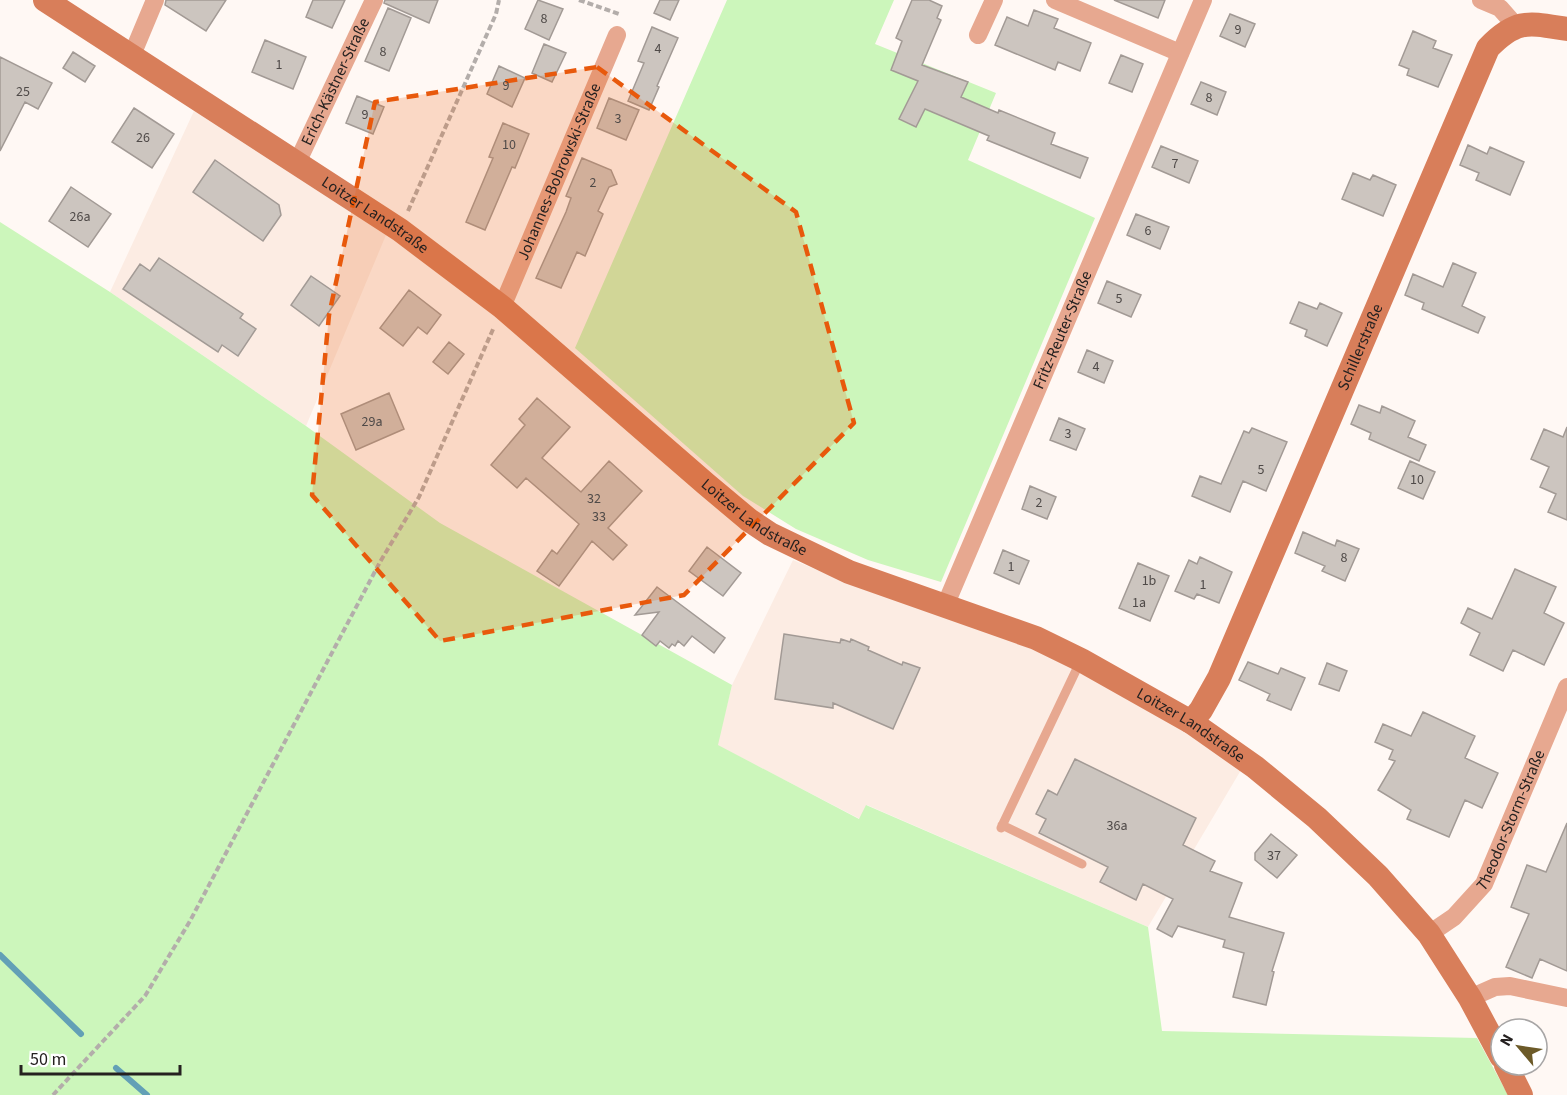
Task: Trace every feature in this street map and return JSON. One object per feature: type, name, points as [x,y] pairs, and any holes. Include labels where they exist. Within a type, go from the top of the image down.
[{"type":"main road","name":"Loitzer Landstraße","points":[[45,0],[132,54],[400,231],[502,308],[749,520],[770,534],[849,572],[1036,638],[1081,660],[1191,722],[1255,767],[1317,818],[1378,876],[1429,934],[1489,1034]]},
{"type":"main road","points":[[1515,26],[1533,24],[1567,29]]},
{"type":"main road","name":"Schillerstraße","points":[[1191,722],[1201,710],[1219,678],[1488,48],[1501,35],[1515,26]]},
{"type":"main road","points":[[1512,1077],[1521,1095]]},
{"type":"street","points":[[132,54],[154,0]]},
{"type":"street","name":"Erich-Kästner-Straße","points":[[297,163],[374,0]]},
{"type":"street","points":[[978,35],[994,0]]},
{"type":"street","points":[[1055,0],[1180,53]]},
{"type":"street","name":"Fritz-Reuter-Straße","points":[[945,606],[1203,0]]},
{"type":"street","points":[[1481,0],[1500,8],[1515,26]]},
{"type":"street","name":"Johannes-Bobrowski-Straße","points":[[502,308],[617,35]]},
{"type":"street","name":"Theodor-Storm-Straße","points":[[1429,934],[1454,917],[1484,884],[1567,687]]},
{"type":"street","points":[[1470,999],[1495,987],[1510,986],[1567,998]]},
{"type":"lane","points":[[1081,660],[1001,827],[1082,864]]},
{"type":"path","points":[[400,231],[496,14],[499,1],[492,0]]},
{"type":"path","points":[[579,0],[619,14],[617,35]]},
{"type":"path","points":[[53,1095],[145,996],[190,921],[380,562],[418,497],[502,308]]},
{"type":"highlighted area","points":[[597,67],[796,212],[854,423],[684,595],[440,641],[312,495],[329,315],[375,102]]},
{"type":"shaded area","points":[[194,111],[386,235],[306,426],[110,292]]},
{"type":"shaded area","points":[[793,560],[868,591],[957,619],[1039,652],[1106,685],[1185,730],[1241,770],[1148,927],[867,805],[860,819],[717,745],[732,685]]},
{"type":"green space","points":[[727,0],[894,0],[875,44],[996,93],[968,160],[1095,218],[941,582],[868,560],[796,529],[743,496],[575,348]]},
{"type":"green space","points":[[0,222],[110,292],[306,426],[440,523],[732,685],[718,745],[859,819],[866,805],[1148,927],[1162,1031],[1477,1038],[1489,1060],[1489,1077],[1498,1077],[1508,1095],[0,1095]]},
{"type":"building","points":[[166,0],[226,0],[206,31],[165,5]]},
{"type":"building","points":[[313,0],[345,0],[332,28],[306,17]]},
{"type":"building","points":[[385,0],[438,0],[429,23],[384,3]]},
{"type":"building","points":[[538,0],[563,9],[549,40],[525,29]]},
{"type":"building","points":[[660,0],[679,0],[670,20],[654,13]]},
{"type":"building","points":[[912,0],[929,0],[942,6],[937,18],[941,20],[922,65],[968,82],[961,97],[1055,133],[1051,144],[1088,158],[1080,178],[987,140],[989,136],[925,109],[916,127],[899,119],[918,81],[891,70],[902,41],[896,38]]},
{"type":"building","points":[[1114,0],[1165,0],[1158,18]]},
{"type":"building","points":[[388,8],[411,18],[389,71],[365,61]]},
{"type":"building","points":[[1034,10],[1058,19],[1054,28],[1091,43],[1080,71],[1058,62],[1055,70],[995,45],[1007,17],[1028,26]]},
{"type":"building","points":[[1230,14],[1255,24],[1245,47],[1220,36]]},
{"type":"building","points":[[652,27],[678,38],[649,110],[628,101],[644,63],[638,61]]},
{"type":"building","points":[[1413,31],[1436,41],[1433,48],[1452,55],[1438,87],[1407,75],[1409,69],[1399,65]]},
{"type":"building","points":[[265,40],[306,57],[293,89],[252,72]]},
{"type":"building","points":[[544,44],[566,53],[552,82],[532,73]]},
{"type":"building","points":[[73,52],[95,66],[85,82],[63,68]]},
{"type":"building","points":[[1121,55],[1143,64],[1132,92],[1109,83]]},
{"type":"building","points":[[0,57],[52,83],[38,109],[25,102],[0,151]]},
{"type":"building","points":[[499,66],[525,78],[512,107],[487,94]]},
{"type":"building","points":[[1201,82],[1226,92],[1217,115],[1191,104]]},
{"type":"building","points":[[357,96],[384,107],[373,134],[346,123]]},
{"type":"building","points":[[609,98],[639,110],[626,140],[597,128]]},
{"type":"building","points":[[134,108],[174,134],[152,168],[112,142]]},
{"type":"building","points":[[503,123],[529,134],[485,230],[466,222],[493,158],[489,157]]},
{"type":"building","points":[[1468,145],[1487,154],[1490,147],[1524,162],[1510,195],[1476,180],[1479,173],[1460,165]]},
{"type":"building","points":[[1161,146],[1198,161],[1189,183],[1152,167]]},
{"type":"building","points":[[582,158],[611,170],[617,184],[609,187],[598,211],[603,214],[585,256],[577,252],[561,288],[536,278],[566,212],[571,198],[566,196]]},
{"type":"building","points":[[215,160],[279,205],[281,215],[263,241],[193,192]]},
{"type":"building","points":[[1353,173],[1370,180],[1373,175],[1396,185],[1383,216],[1342,199]]},
{"type":"building","points":[[71,187],[111,214],[88,247],[49,221]]},
{"type":"building","points":[[1136,214],[1169,227],[1160,249],[1127,235]]},
{"type":"building","points":[[159,258],[243,314],[240,318],[256,329],[238,356],[222,345],[218,352],[123,289],[140,264],[150,271]]},
{"type":"building","points":[[1453,263],[1476,273],[1462,306],[1485,317],[1478,333],[1422,309],[1424,303],[1405,295],[1413,274],[1443,287]]},
{"type":"building","points":[[311,276],[340,296],[319,326],[291,305]]},
{"type":"building","points":[[1107,281],[1141,295],[1131,317],[1098,303]]},
{"type":"building","points":[[409,290],[441,315],[427,334],[418,327],[403,346],[380,328]]},
{"type":"building","points":[[1299,302],[1317,309],[1320,303],[1342,313],[1327,346],[1305,336],[1307,330],[1290,323]]},
{"type":"building","points":[[449,342],[464,354],[448,374],[433,362]]},
{"type":"building","points":[[1087,350],[1113,361],[1104,383],[1078,372]]},
{"type":"building","points":[[389,393],[404,429],[356,450],[341,414]]},
{"type":"building","points":[[537,398],[570,427],[542,458],[581,492],[609,461],[642,491],[608,528],[627,545],[613,560],[592,541],[559,586],[537,571],[552,550],[557,554],[579,524],[526,478],[517,488],[491,465],[525,425],[519,419]]},
{"type":"building","points":[[1359,405],[1380,413],[1382,406],[1415,421],[1408,437],[1426,445],[1419,461],[1369,439],[1371,433],[1351,424]]},
{"type":"building","points":[[1059,418],[1085,429],[1076,450],[1050,440]]},
{"type":"building","points":[[1567,427],[1567,520],[1548,512],[1556,494],[1540,487],[1549,467],[1531,459],[1544,429],[1563,437]]},
{"type":"building","points":[[1252,428],[1287,442],[1266,491],[1243,481],[1230,512],[1192,496],[1200,476],[1221,484],[1244,431],[1249,433]]},
{"type":"building","points":[[1410,461],[1435,472],[1423,499],[1398,488]]},
{"type":"building","points":[[1030,486],[1056,497],[1047,519],[1022,509]]},
{"type":"building","points":[[1303,532],[1335,546],[1337,540],[1359,549],[1345,581],[1322,571],[1325,566],[1295,553]]},
{"type":"building","points":[[707,547],[741,573],[723,596],[689,571]]},
{"type":"building","points":[[1003,550],[1029,561],[1019,584],[994,573]]},
{"type":"building","points":[[1200,557],[1232,572],[1219,603],[1197,594],[1194,599],[1175,591],[1189,560],[1197,564]]},
{"type":"building","points":[[1138,563],[1169,576],[1150,621],[1119,608]]},
{"type":"building","points":[[1515,569],[1556,587],[1544,613],[1564,623],[1544,665],[1513,650],[1503,671],[1470,655],[1480,633],[1461,623],[1468,608],[1492,619]]},
{"type":"building","points":[[657,587],[725,638],[714,653],[692,636],[684,646],[678,641],[675,646],[672,644],[669,648],[660,641],[656,646],[642,635],[659,612],[635,615]]},
{"type":"building","points":[[784,634],[840,643],[841,639],[850,642],[851,639],[869,647],[868,650],[902,665],[903,662],[920,668],[893,729],[833,703],[833,708],[775,699]]},
{"type":"building","points":[[1248,662],[1278,674],[1281,668],[1305,678],[1291,710],[1267,700],[1270,694],[1239,680]]},
{"type":"building","points":[[1327,663],[1347,671],[1339,691],[1319,684]]},
{"type":"building","points":[[1423,712],[1475,736],[1465,758],[1498,773],[1482,808],[1465,800],[1449,837],[1407,819],[1411,810],[1378,790],[1395,761],[1389,759],[1393,750],[1375,742],[1383,724],[1411,736]]},
{"type":"building","points":[[1075,759],[1196,818],[1183,845],[1215,861],[1210,871],[1242,883],[1229,917],[1284,933],[1272,971],[1274,972],[1266,1005],[1233,997],[1244,953],[1223,947],[1225,940],[1178,926],[1172,937],[1157,929],[1173,899],[1143,884],[1136,900],[1100,882],[1108,867],[1039,833],[1046,819],[1036,814],[1048,790],[1057,795]]},
{"type":"building","points":[[1567,823],[1567,971],[1540,959],[1532,978],[1506,967],[1529,914],[1511,907],[1527,865],[1546,872]]},
{"type":"building","points":[[1271,834],[1297,855],[1277,878],[1255,860],[1255,853]]},
{"type":"waterway","points":[[0,955],[81,1034]]},
{"type":"waterway","points":[[116,1068],[147,1095]]}]
